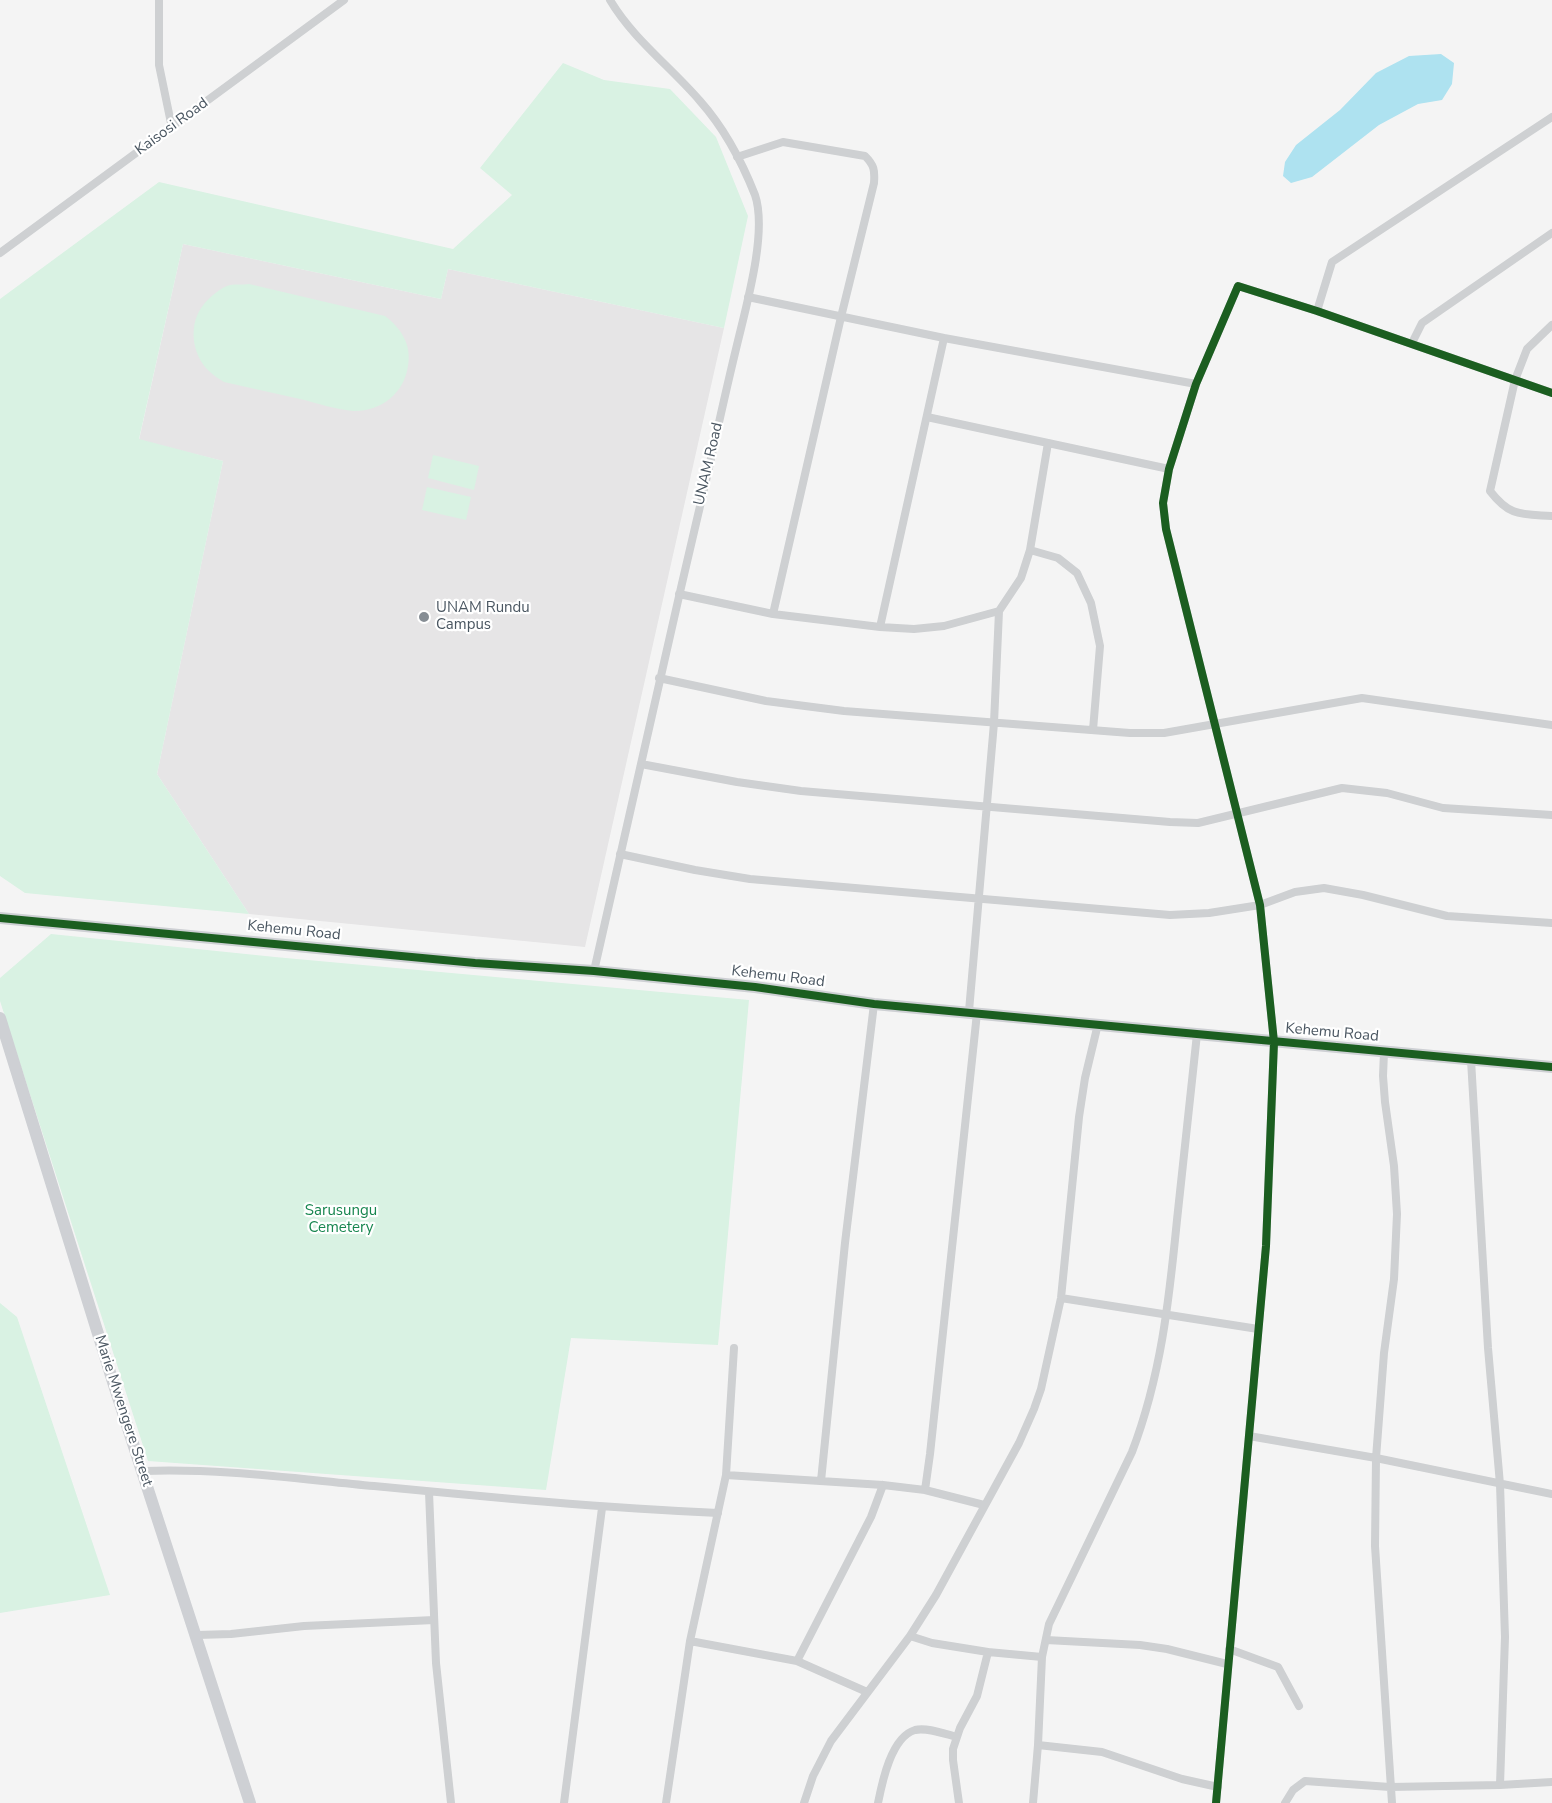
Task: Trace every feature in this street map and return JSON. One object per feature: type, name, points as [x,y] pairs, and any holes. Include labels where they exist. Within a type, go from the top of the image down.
[{"type":"street","points":[[159,0],[159,65],[172,128]]},
{"type":"street","name":"Kaisosi Road","points":[[0,253],[344,0]]},
{"type":"street","name":"UNAM Road","points":[[594,971],[659,678],[748,297],[759,219],[756,198],[715,118],[644,43],[617,12],[610,0]]},
{"type":"street","points":[[1317,310],[1332,262],[1552,117]]},
{"type":"street","points":[[737,157],[783,142],[865,156],[874,164],[874,183],[773,614]]},
{"type":"street","points":[[1412,344],[1422,322],[1552,233]]},
{"type":"street","points":[[1216,1803],[1267,1227],[1274,1041],[1260,904],[1213,724],[1166,529],[1163,502],[1169,469],[1196,384],[1238,286],[1317,310],[1552,393]]},
{"type":"street","points":[[748,297],[944,338],[1196,384]]},
{"type":"street","points":[[1552,325],[1527,349],[1515,380],[1490,491],[1501,506],[1517,514],[1552,516]]},
{"type":"street","points":[[880,627],[944,338]]},
{"type":"street","points":[[927,417],[1169,469]]},
{"type":"street","points":[[925,1490],[973,1012],[979,898],[994,723],[999,611],[1021,578],[1030,550],[1048,443]]},
{"type":"street","points":[[1030,550],[1058,558],[1077,573],[1091,603],[1100,646],[1093,730]]},
{"type":"street","points":[[679,594],[773,614],[914,629],[944,626],[999,611]]},
{"type":"street","points":[[659,678],[766,701],[855,712],[1093,730],[1164,733],[1362,698],[1552,725]]},
{"type":"street","points":[[641,764],[737,782],[790,789],[1170,822],[1197,822],[1342,788],[1387,793],[1443,808],[1552,815]]},
{"type":"street","points":[[620,854],[750,879],[1170,915],[1209,913],[1260,904],[1295,892],[1324,888],[1363,895],[1447,916],[1552,923]]},
{"type":"street","name":"Kehemu Road","points":[[0,918],[475,963],[594,971],[755,987],[873,1004],[1552,1067]]},
{"type":"street","points":[[821,1481],[844,1243],[873,1004]]},
{"type":"street","name":"Marie Mwengere Street","points":[[0,1018],[34,1134],[250,1803]]},
{"type":"street","points":[[804,1803],[820,1759],[831,1741],[910,1636],[936,1595],[1019,1443],[1034,1409],[1041,1389],[1061,1298],[1079,1117],[1085,1078],[1098,1024]]},
{"type":"street","points":[[1034,1803],[1042,1657],[1049,1624],[1132,1452],[1157,1372],[1168,1315],[1197,1034]]},
{"type":"street","points":[[1384,1052],[1383,1076],[1397,1214],[1395,1279],[1384,1353],[1376,1458],[1375,1546],[1392,1803]]},
{"type":"street","points":[[1471,1060],[1488,1348],[1500,1484],[1505,1637],[1500,1785]]},
{"type":"street","points":[[1061,1298],[1258,1329]]},
{"type":"street","points":[[666,1803],[690,1641],[726,1475],[734,1348]]},
{"type":"street","points":[[1249,1436],[1376,1458],[1552,1494]]},
{"type":"street","points":[[142,1471],[218,1472],[429,1492],[523,1498],[602,1508],[718,1513]]},
{"type":"street","points":[[726,1475],[883,1485],[925,1490],[984,1505]]},
{"type":"street","points":[[797,1661],[871,1517],[883,1485]]},
{"type":"street","points":[[429,1492],[436,1663],[451,1803]]},
{"type":"street","points":[[564,1803],[602,1508]]},
{"type":"street","points":[[197,1635],[231,1634],[304,1626],[434,1620]]},
{"type":"street","points":[[910,1636],[988,1652],[1042,1657]]},
{"type":"street","points":[[1046,1640],[1140,1645],[1167,1649],[1227,1664]]},
{"type":"street","points":[[690,1641],[797,1661],[867,1692]]},
{"type":"street","points":[[1229,1649],[1278,1667],[1299,1706]]},
{"type":"street","points":[[959,1803],[952,1755],[957,1737],[977,1696],[988,1652]]},
{"type":"street","points":[[878,1803],[890,1759],[908,1734],[918,1730],[957,1737]]},
{"type":"street","points":[[1038,1745],[1102,1752],[1182,1779],[1218,1787]]},
{"type":"street","points":[[1286,1803],[1293,1790],[1305,1781],[1390,1787],[1552,1782]]},
{"type":"shaded area","name":"UNAM Rundu Campus","points":[[183,244],[441,299],[448,269],[724,328],[585,947],[249,914],[157,774],[223,461],[139,440]]},
{"type":"green space","points":[[563,63],[604,80],[670,89],[716,137],[748,216],[724,328],[448,269],[441,299],[183,244],[139,439],[223,461],[157,774],[249,914],[25,893],[0,876],[0,299],[159,182],[453,249],[512,195],[480,168]]},
{"type":"green space","points":[[249,284],[385,316],[396,326],[407,344],[409,358],[406,376],[397,392],[374,408],[354,411],[224,382],[216,377],[198,356],[194,338],[195,320],[204,304],[219,290],[230,285]]},
{"type":"green space","points":[[433,455],[479,466],[474,490],[428,478]]},
{"type":"green space","points":[[427,487],[471,497],[466,520],[422,510]]},
{"type":"green space","name":"Sarusungu Cemetery","points":[[51,934],[275,957],[749,1000],[718,1345],[571,1338],[546,1490],[148,1461],[0,1001],[0,978]]},
{"type":"green space","points":[[0,1303],[17,1317],[110,1595],[0,1613]]},
{"type":"water","points":[[1441,54],[1454,63],[1452,84],[1442,100],[1418,104],[1379,125],[1312,177],[1291,183],[1283,176],[1285,162],[1296,145],[1340,110],[1376,73],[1409,56]]},
{"type":"cycle path","points":[[1216,1803],[1266,1246],[1274,1042],[1260,905],[1166,529],[1163,503],[1169,469],[1196,384],[1238,286],[1317,311],[1552,393]]},
{"type":"cycle path","points":[[0,918],[475,963],[594,971],[755,987],[874,1004],[1552,1067]]},
{"type":"place","name":"UNAM Rundu Campus","points":[[424,617]]}]
